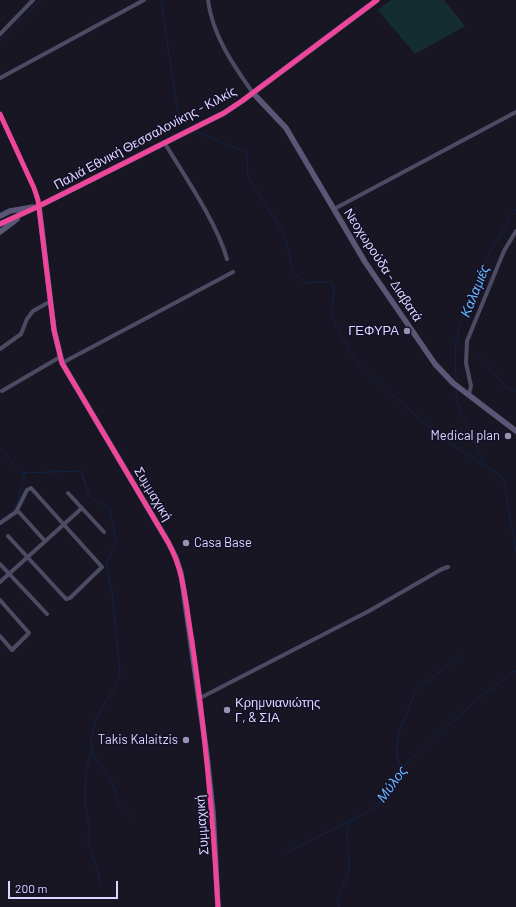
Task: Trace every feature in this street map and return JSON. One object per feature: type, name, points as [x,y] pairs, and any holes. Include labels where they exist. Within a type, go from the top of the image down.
[{"type":"street","points":[[0,34],[33,0]]},
{"type":"street","points":[[0,78],[144,0]]},
{"type":"street","points":[[208,0],[211,15],[224,47],[253,93]]},
{"type":"street","name":"Παλιά Εθνική Θεσσαλονίκης - Κιλκίς","points":[[0,224],[39,206],[224,112],[253,93],[377,0]]},
{"type":"street","name":"Νεοχωρούδα - Διαβατά","points":[[253,93],[286,128],[365,262],[427,353],[446,377],[516,431]]},
{"type":"street","points":[[334,209],[516,112]]},
{"type":"street","name":"Συμμαχική","points":[[0,114],[34,188],[39,206],[50,301],[61,360],[176,558],[181,573],[200,698],[213,812],[218,907]]},
{"type":"street","points":[[164,142],[204,210],[224,248],[227,259]]},
{"type":"street","points":[[0,216],[10,211],[39,206]]},
{"type":"street","points":[[0,232],[26,212]]},
{"type":"street","name":"Παλιά Εθνική Θεσσαλονίκης - Κιλκίς","points":[[0,227],[14,218]]},
{"type":"street","points":[[469,394],[471,386],[466,363],[467,341],[504,251],[516,231]]},
{"type":"street","points":[[2,391],[233,272]]},
{"type":"street","points":[[0,349],[20,334],[27,319],[33,311],[50,301]]},
{"type":"street","points":[[0,523],[17,510],[27,490],[31,488],[102,567],[75,593],[66,599],[8,536]]},
{"type":"street","points":[[68,493],[104,532]]},
{"type":"street","points":[[0,582],[82,508]]},
{"type":"street","points":[[17,510],[45,541]]},
{"type":"street","points":[[0,564],[47,614]]},
{"type":"street","points":[[200,698],[369,611],[448,567]]},
{"type":"street","points":[[0,600],[29,633],[12,650],[0,636]]},
{"type":"green space","points":[[391,0],[444,0],[465,26],[415,54],[378,10]]},
{"type":"waterway","points":[[16,25],[41,0]]},
{"type":"waterway","points":[[161,0],[178,114],[187,124]]},
{"type":"waterway","points":[[0,41],[10,31]]},
{"type":"waterway","points":[[195,131],[247,152],[248,176],[285,236],[293,272],[304,283],[328,282],[333,284],[334,291],[331,313],[338,330],[359,365],[440,437],[503,477],[516,552]]},
{"type":"waterway","name":"Καλαμιές","points":[[456,380],[456,342],[467,303],[481,270],[497,239],[516,209]]},
{"type":"waterway","name":"Καλαμιές","points":[[458,339],[461,343]]},
{"type":"waterway","points":[[475,352],[506,387],[516,391]]},
{"type":"waterway","name":"Καλαμιές","points":[[456,390],[457,403],[485,466]]},
{"type":"waterway","points":[[0,448],[21,473],[81,471],[90,498],[109,507],[116,541],[106,564],[112,592],[120,674],[114,688],[96,719],[91,739],[92,750],[97,761],[110,778],[119,803],[133,818]]},
{"type":"waterway","points":[[11,512],[17,504],[25,473]]},
{"type":"waterway","points":[[401,769],[396,752],[400,729],[416,690],[462,655]]},
{"type":"waterway","name":"Μύλος","points":[[339,907],[337,902],[349,870],[347,829],[354,819],[378,806],[397,772],[481,696],[516,671]]},
{"type":"waterway","points":[[92,751],[86,771],[85,804],[90,830],[88,840],[100,885]]},
{"type":"waterway","points":[[283,854],[354,819]]},
{"type":"cycle path","points":[[0,224],[224,113],[377,0]]},
{"type":"cycle path","points":[[0,114],[38,200],[54,330],[62,363],[168,542],[178,565],[192,641],[205,741],[214,840],[218,907]]},
{"type":"place","name":"ΓΕΦΥΡΑ","points":[[407,331]]},
{"type":"place","name":"Medical plan","points":[[508,436]]},
{"type":"place","name":"Casa Base","points":[[186,543]]},
{"type":"place","name":"Κρημνιανιώτης Γ, & ΣΙΑ","points":[[227,710]]},
{"type":"place","name":"Takis Kalaitzis","points":[[186,740]]}]
